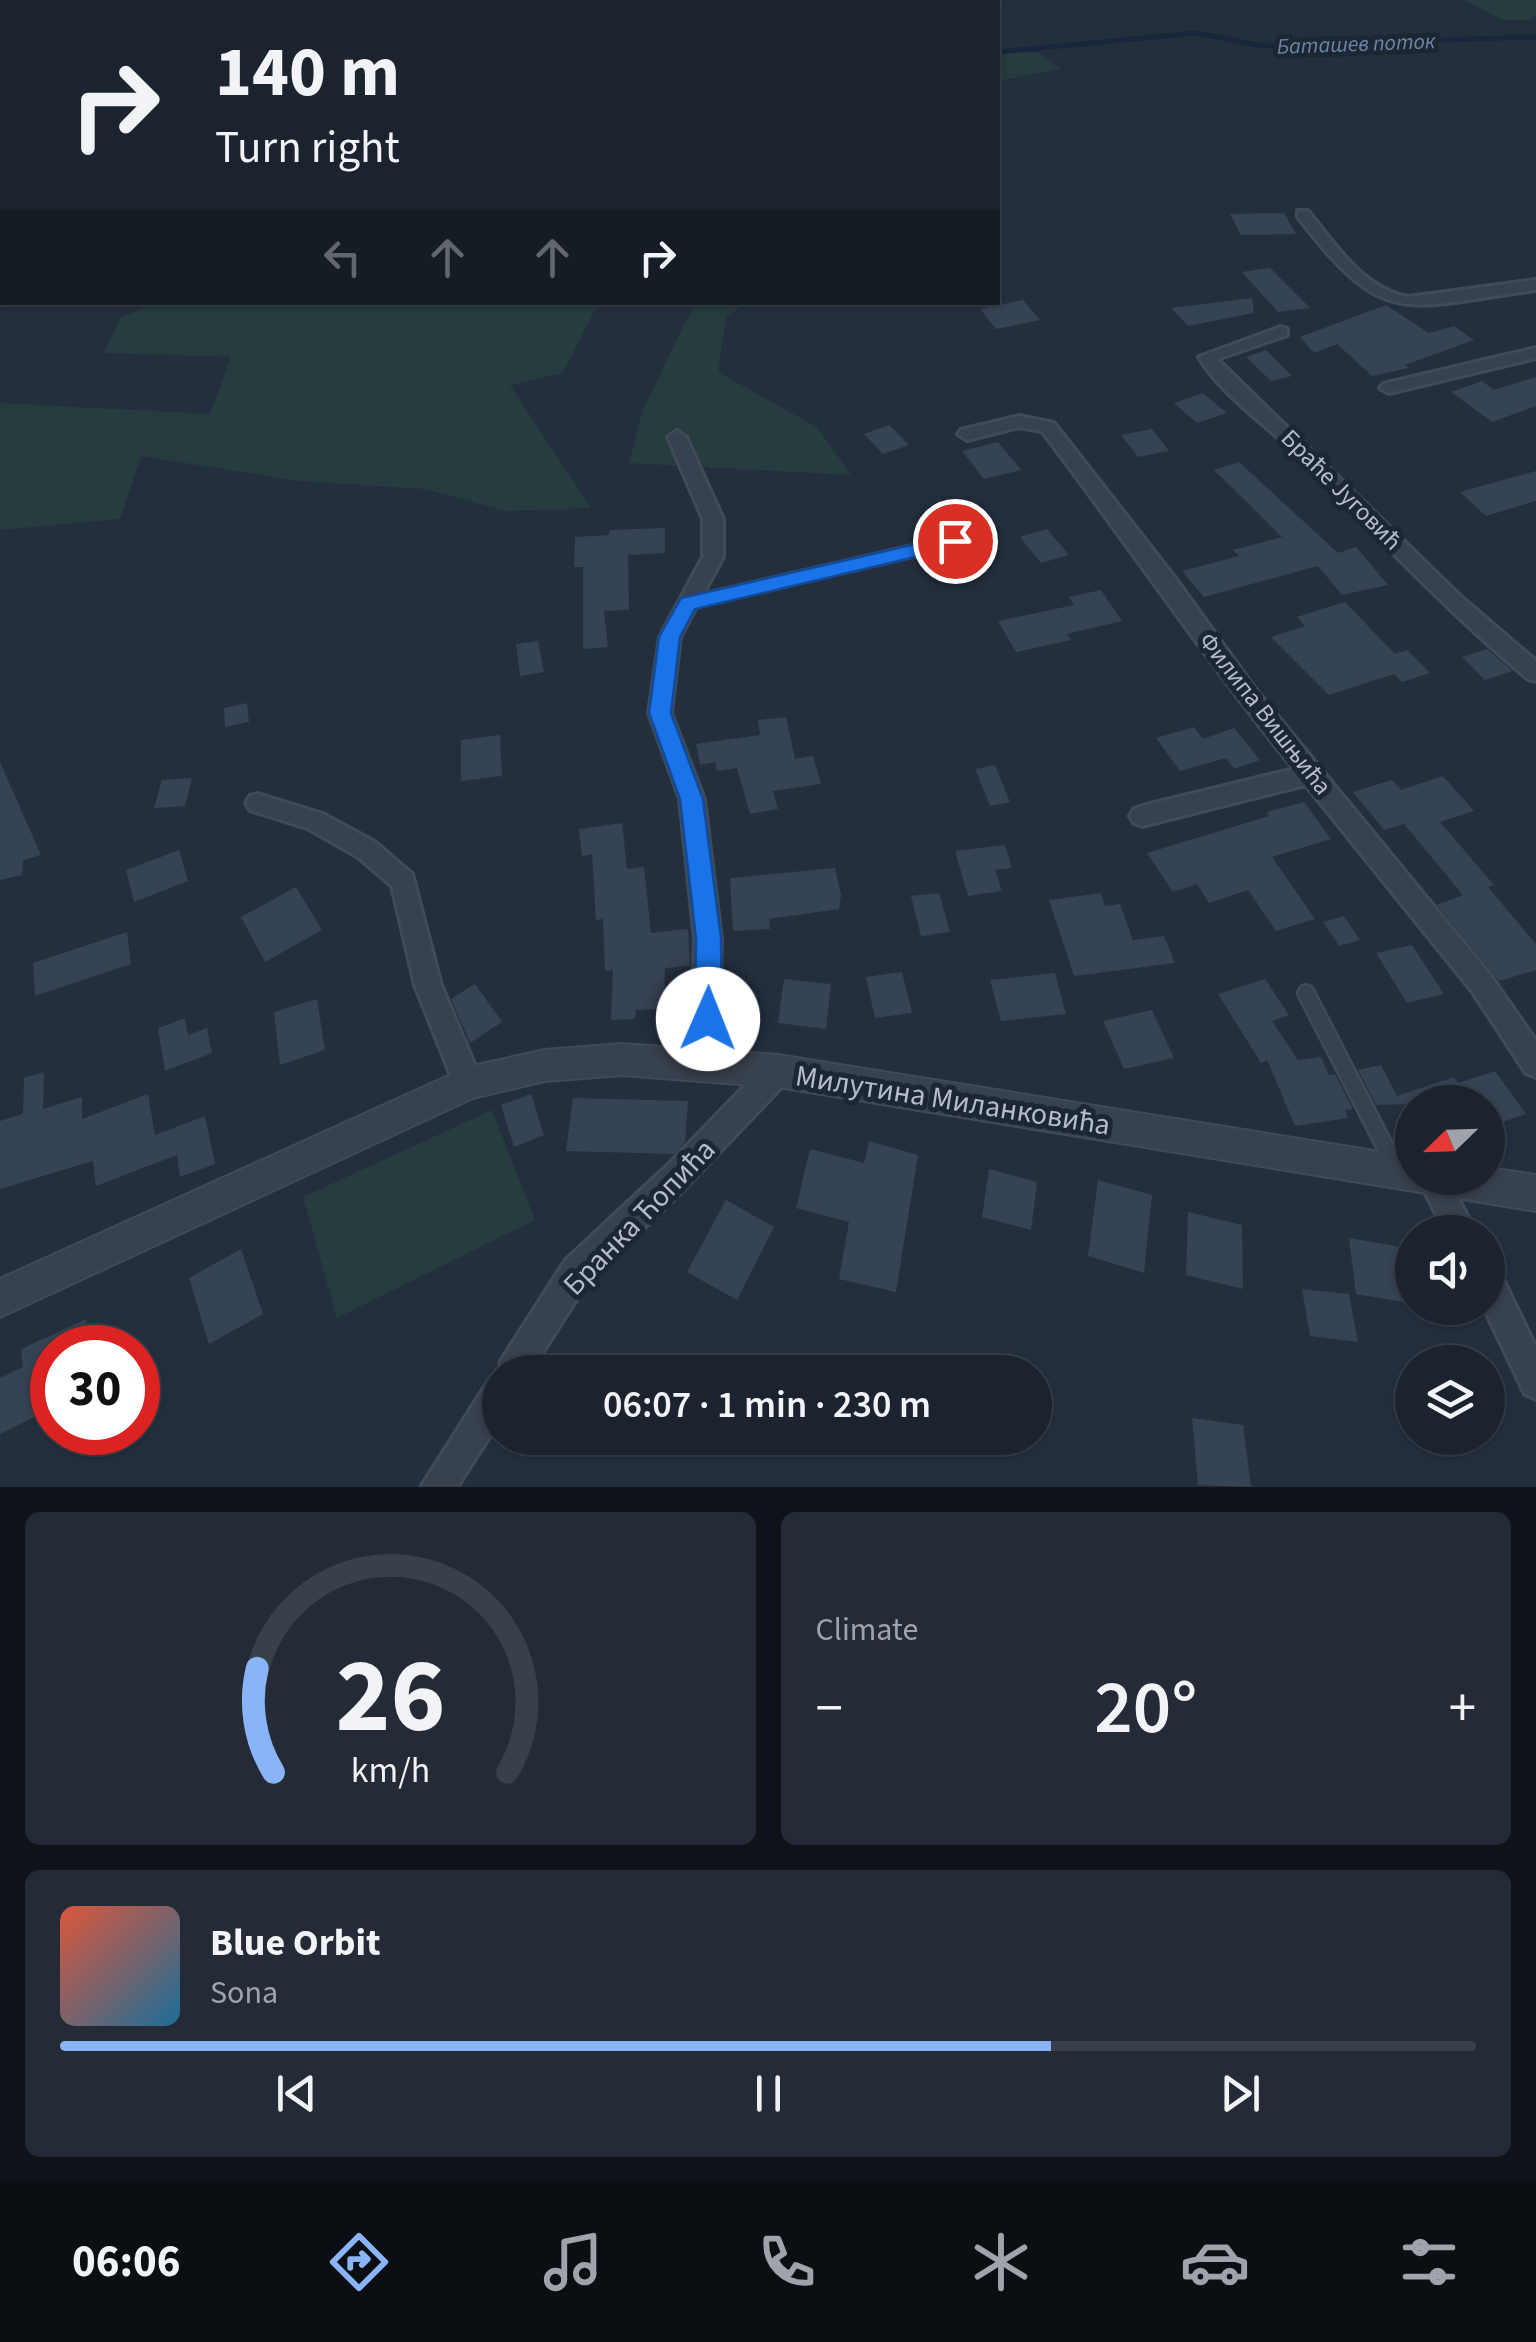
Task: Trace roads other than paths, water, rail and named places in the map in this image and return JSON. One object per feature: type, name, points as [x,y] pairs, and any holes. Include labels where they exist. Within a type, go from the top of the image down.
[{"type":"street","points":[[1303,214],[1340,258],[1387,298],[1408,302],[1536,286]]},
{"type":"street","name":"Браће Југовић","points":[[1281,332],[1207,357],[1216,370],[1329,474],[1484,633],[1536,673]]},
{"type":"street","points":[[1389,388],[1536,353]]},
{"type":"street","name":"Филипа Вишњића","points":[[967,434],[1022,422],[1040,423],[1048,428],[1168,583],[1247,695],[1468,967],[1536,1064]]},
{"type":"street","points":[[677,437],[713,520],[713,557],[670,637],[660,713],[692,799],[708,938],[704,1061]]},
{"type":"street","points":[[1142,816],[1313,774]]},
{"type":"street","points":[[258,804],[315,821],[367,850],[402,881],[428,985],[468,1083]]},
{"type":"street","name":"Милутина Миланковића","points":[[0,1298],[468,1083],[529,1066],[587,1059],[704,1061],[778,1071],[1395,1172]]},
{"type":"street","name":"Бранка Ћопића","points":[[523,1355],[576,1272],[778,1071]]},
{"type":"street","name":"Милутина Миланковића","points":[[1505,1188],[1536,1193]]},
{"type":"street","points":[[1430,1195],[1447,1215]]},
{"type":"street","points":[[1505,1318],[1536,1383]]},
{"type":"street","points":[[438,1487],[482,1419]]},
{"type":"lane","points":[[688,603],[955,541]]},
{"type":"lane","points":[[1306,993],[1395,1143]]},
{"type":"waterway","name":"Баташев поток","points":[[1000,52],[1196,33],[1263,46],[1536,37]]}]
